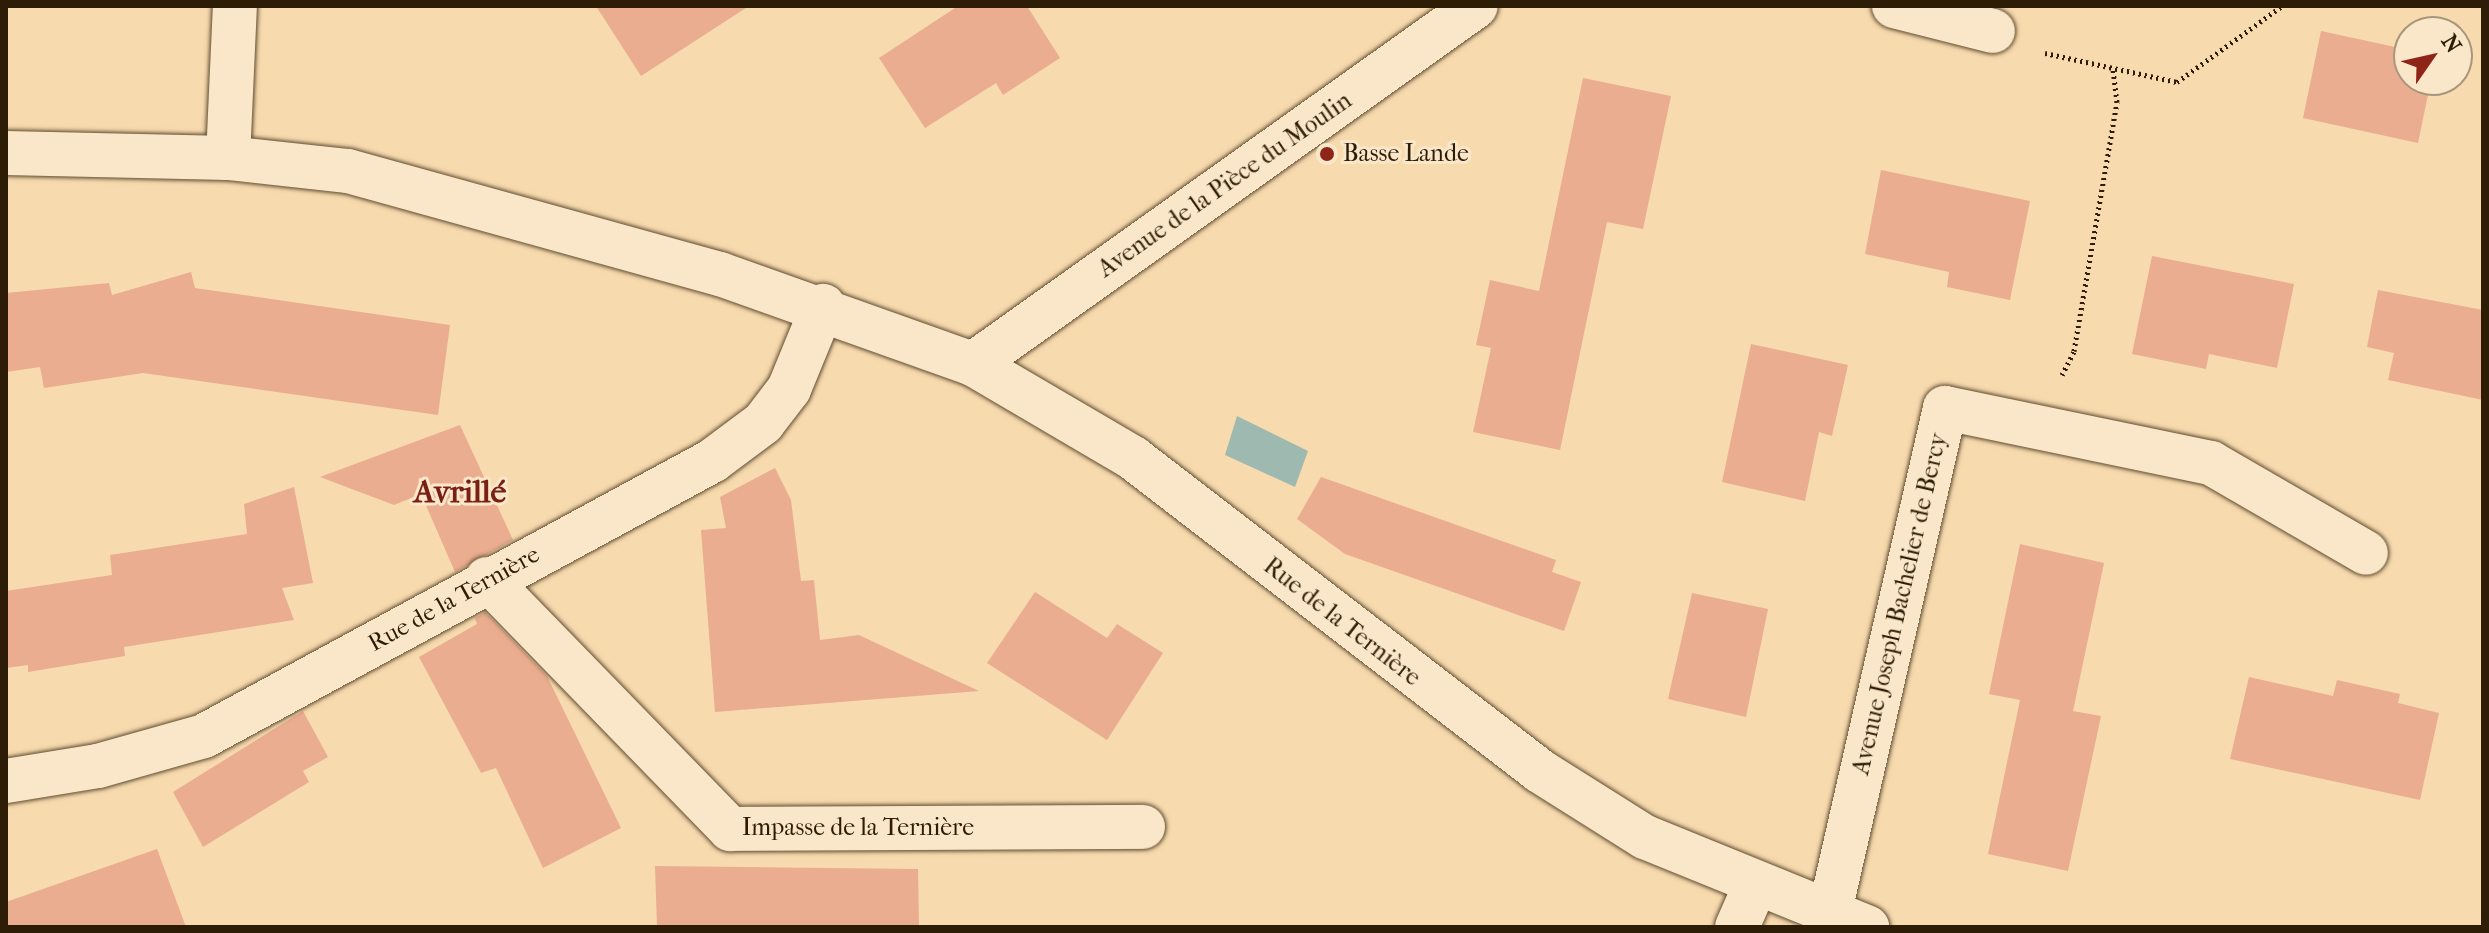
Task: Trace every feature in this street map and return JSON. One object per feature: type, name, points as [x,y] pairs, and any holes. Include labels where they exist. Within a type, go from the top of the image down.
[{"type":"street","points":[[228,158],[235,6]]},
{"type":"street","points":[[1894,6],[1993,31]]},
{"type":"street","name":"Avenue de la Pièce du Moulin","points":[[973,364],[1450,15]]},
{"type":"street","name":"Rue de la Ternière","points":[[6,153],[228,158],[399,184],[823,306],[973,364],[1133,458],[1540,771],[1645,837],[1755,886],[1848,919]]},
{"type":"street","name":"Rue de la Ternière","points":[[6,781],[98,766],[204,736],[487,579],[740,444],[789,389],[823,306]]},
{"type":"street","name":"Avenue Joseph Bachelier de Bercy","points":[[1848,919],[1945,408],[2211,463],[2366,553]]},
{"type":"street","name":"Impasse de la Ternière","points":[[487,579],[730,829],[1143,827]]},
{"type":"street","points":[[1737,927],[1755,886]]},
{"type":"path","points":[[1993,31],[2047,53],[2177,82],[2282,6]]},
{"type":"path","points":[[2036,426],[2074,351],[2117,102],[2113,67]]},
{"type":"water","points":[[1237,416],[1308,451],[1295,487],[1225,455]]},
{"type":"building","points":[[596,6],[749,6],[641,76]]},
{"type":"building","points":[[958,6],[1027,6],[1060,58],[1003,95],[996,83],[925,128],[879,58]]},
{"type":"building","points":[[2321,31],[2393,47],[2393,96],[2428,96],[2418,143],[2303,118]]},
{"type":"building","points":[[1583,78],[1671,96],[1643,229],[1607,222],[1560,450],[1473,432],[1491,348],[1476,345],[1490,280],[1539,291]]},
{"type":"building","points":[[1881,170],[2030,201],[2010,300],[1947,287],[1949,272],[1865,254]]},
{"type":"building","points":[[2152,256],[2294,284],[2277,368],[2209,354],[2206,369],[2132,354]]},
{"type":"building","points":[[191,272],[195,288],[450,325],[438,415],[143,373],[44,388],[40,367],[6,372],[6,293],[109,283],[112,295]]},
{"type":"building","points":[[2378,290],[2483,310],[2483,400],[2388,380],[2394,353],[2367,347]]},
{"type":"building","points":[[1751,344],[1848,365],[1832,436],[1819,432],[1805,501],[1722,482]]},
{"type":"building","points":[[460,425],[513,540],[455,572],[421,494],[394,505],[320,477]]},
{"type":"building","points":[[775,468],[791,500],[801,581],[814,580],[820,640],[859,635],[979,691],[715,712],[701,530],[726,528],[720,497]]},
{"type":"building","points":[[1321,477],[1556,560],[1552,572],[1581,582],[1564,631],[1345,554],[1297,519]]},
{"type":"building","points":[[294,487],[313,583],[282,588],[294,620],[124,647],[125,656],[28,672],[28,665],[6,668],[6,591],[112,575],[110,555],[247,534],[244,504]]},
{"type":"building","points":[[2020,544],[2104,563],[2073,711],[2101,716],[2068,871],[1988,854],[2020,700],[1989,694]]},
{"type":"building","points":[[1035,592],[1107,638],[1117,624],[1163,653],[1107,740],[987,663]]},
{"type":"building","points":[[1692,593],[1768,609],[1746,717],[1668,699]]},
{"type":"building","points":[[485,612],[547,676],[621,828],[543,868],[496,768],[481,773],[419,657],[477,624],[475,618]]},
{"type":"building","points":[[2249,677],[2333,696],[2337,680],[2400,694],[2398,703],[2439,713],[2420,800],[2230,759]]},
{"type":"building","points":[[303,711],[328,757],[303,771],[309,782],[203,847],[173,792]]},
{"type":"building","points":[[157,849],[186,927],[6,927],[6,902]]},
{"type":"building","points":[[655,866],[918,869],[919,927],[657,927]]},
{"type":"place","name":"Basse Lande","points":[[1327,154]]},
{"type":"district","name":"Avrillé","points":[[460,492]]}]
